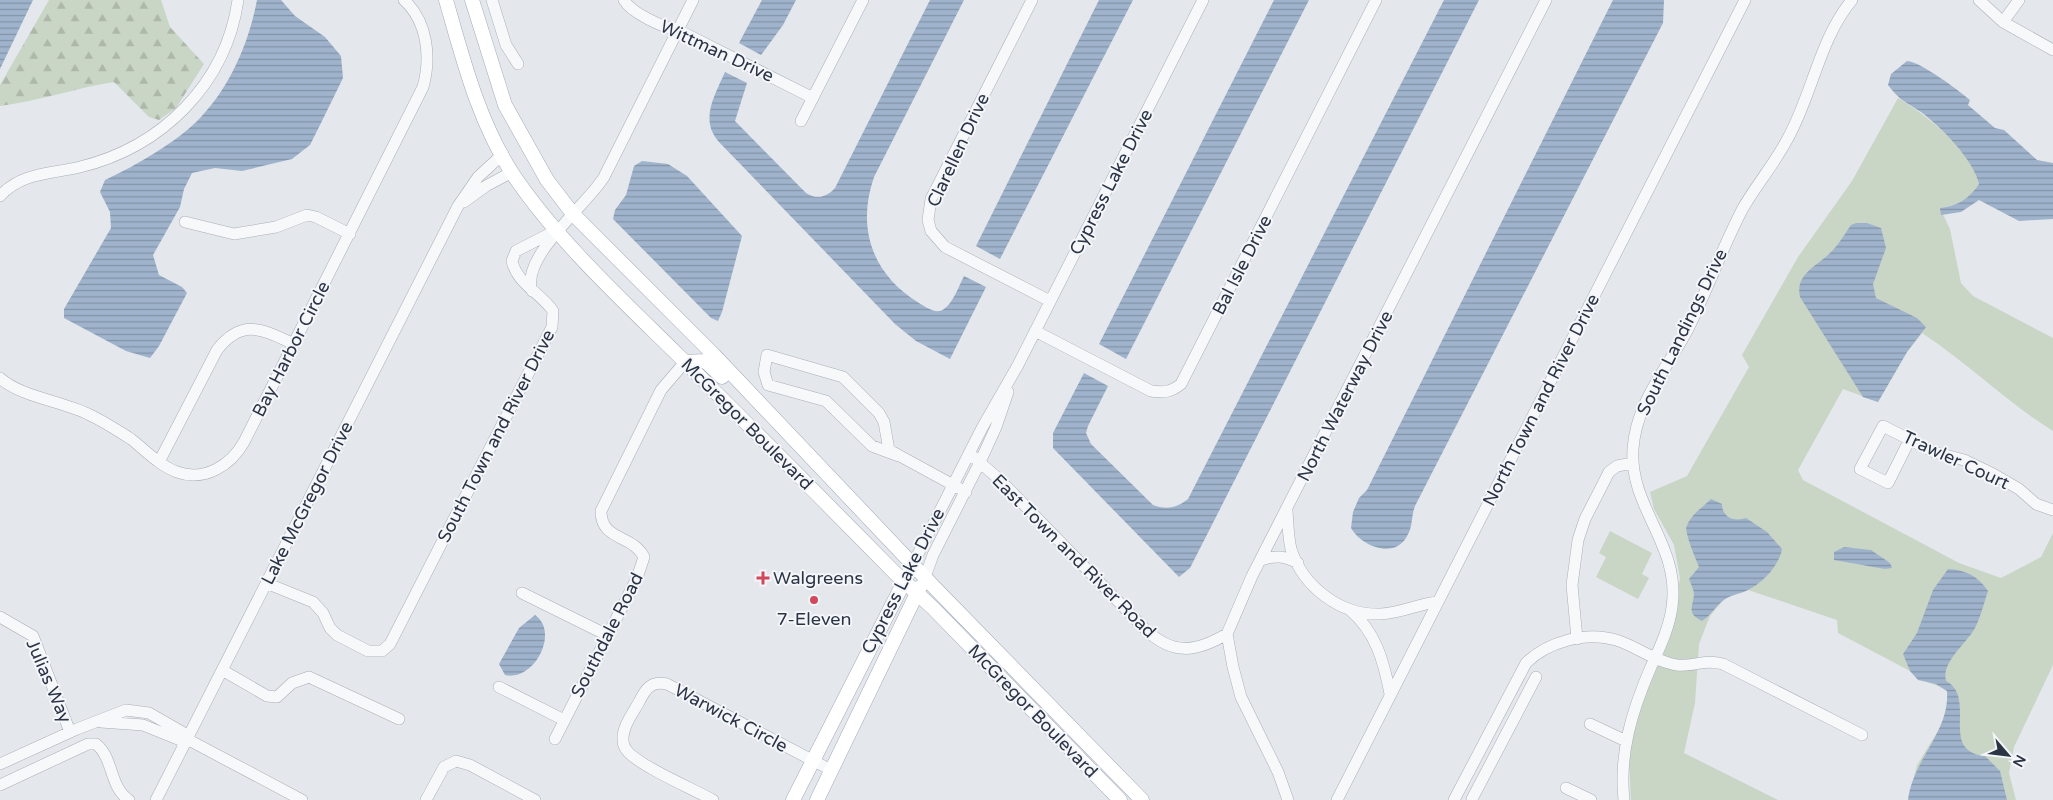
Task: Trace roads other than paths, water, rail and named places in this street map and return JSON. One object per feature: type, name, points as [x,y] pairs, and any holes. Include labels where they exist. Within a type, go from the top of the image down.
[{"type":"main road","name":"McGregor Boulevard","points":[[446,0],[470,83],[482,115],[512,172],[557,230],[604,282],[917,594],[1120,800]]},
{"type":"main road","name":"McGregor Boulevard","points":[[472,0],[505,105],[546,180],[573,214],[1142,800]]},
{"type":"main road","points":[[685,362],[705,361],[763,416],[776,422]]},
{"type":"main road","name":"Cypress Lake Drive","points":[[792,800],[912,564]]},
{"type":"main road","name":"Cypress Lake Drive","points":[[817,800],[925,577]]},
{"type":"street","points":[[0,196],[15,183],[29,176],[79,167],[121,154],[158,132],[174,119],[200,92],[220,61],[232,30],[238,0]]},
{"type":"street","name":"Bay Harbor Circle","points":[[0,378],[11,386],[75,408],[104,422],[176,472],[192,475],[213,471],[231,460],[244,442],[416,103],[426,74],[426,48],[423,30],[416,14],[404,0]]},
{"type":"street","points":[[492,0],[506,45],[518,64]]},
{"type":"street","name":"Wittman Drive","points":[[624,0],[626,4],[642,15],[668,29],[678,30],[812,98]]},
{"type":"street","points":[[533,292],[531,274],[557,230],[591,196],[604,177],[694,0]]},
{"type":"street","points":[[801,121],[863,0]]},
{"type":"street","name":"Clarellen Drive","points":[[1032,0],[931,199],[928,220],[931,230],[945,247],[1050,301]]},
{"type":"street","name":"Cypress Lake Drive","points":[[912,564],[969,452],[1018,365],[1203,0]]},
{"type":"street","name":"Bal Isle Drive","points":[[1035,331],[1152,391],[1162,393],[1172,390],[1181,384],[1376,0]]},
{"type":"street","name":"North Waterway Drive","points":[[1227,634],[1261,560],[1546,0]]},
{"type":"street","name":"North Town and River Drive","points":[[1337,800],[1745,0]]},
{"type":"street","name":"South Landings Drive","points":[[1624,800],[1623,775],[1626,741],[1638,698],[1671,616],[1673,593],[1672,572],[1662,541],[1644,504],[1633,463],[1637,426],[1650,392],[1687,331],[1715,265],[1744,208],[1788,139],[1803,109],[1827,45],[1844,11],[1852,0]]},
{"type":"street","points":[[1979,0],[2003,22],[2053,50]]},
{"type":"street","points":[[2003,22],[2013,11],[2018,0]]},
{"type":"street","name":"Lake McGregor Drive","points":[[156,800],[458,206],[478,177],[503,154]]},
{"type":"street","name":"Lake McGregor Drive","points":[[458,206],[486,186],[512,172]]},
{"type":"street","points":[[185,222],[234,234],[276,227],[307,215],[316,217],[350,234]]},
{"type":"street","points":[[533,292],[513,267],[514,256],[521,249],[557,230]]},
{"type":"street","name":"South Town and River Drive","points":[[266,583],[313,602],[323,613],[333,632],[368,652],[382,652],[390,644],[552,327],[553,311],[533,292]]},
{"type":"street","points":[[159,462],[217,350],[225,340],[236,332],[263,330],[294,344]]},
{"type":"street","name":"East Town and River Road","points":[[899,456],[872,446],[826,401],[768,385],[764,372],[767,355],[844,377],[879,413],[884,422],[889,450],[966,492]]},
{"type":"street","name":"Southdale Road","points":[[555,739],[637,578],[644,557],[639,548],[605,529],[601,520],[601,511],[661,390],[685,362]]},
{"type":"street","name":"Cypress Lake Drive","points":[[925,577],[933,555],[966,492],[996,427],[1018,365]]},
{"type":"street","name":"Trawler Court","points":[[1910,439],[1888,483],[1860,469],[1883,426],[1910,439],[1934,452],[1964,460],[1993,474],[2019,489],[2036,504],[2053,510]]},
{"type":"street","name":"East Town and River Road","points":[[969,452],[1145,629],[1161,642],[1176,648],[1192,648],[1213,642],[1227,634]]},
{"type":"street","points":[[1577,639],[1572,585],[1581,528],[1609,472],[1617,466],[1633,463]]},
{"type":"street","points":[[1286,511],[1289,537],[1298,562],[1309,581],[1318,591],[1350,610],[1361,619],[1377,645],[1390,694]]},
{"type":"street","points":[[1261,560],[1272,556],[1288,558],[1298,562]]},
{"type":"street","points":[[522,593],[607,636]]},
{"type":"street","points":[[1350,610],[1383,614],[1420,603],[1437,602]]},
{"type":"street","name":"Julias Way","points":[[0,617],[33,636],[70,732]]},
{"type":"street","points":[[1227,634],[1232,667],[1241,697],[1278,772],[1288,800]]},
{"type":"street","points":[[1454,800],[1526,663],[1543,648],[1577,639],[1616,640],[1676,665],[1704,661],[1723,664],[1862,735]]},
{"type":"street","points":[[222,670],[267,696],[277,697],[292,683],[309,676],[399,720]]},
{"type":"street","points":[[1472,799],[1536,677]]},
{"type":"street","name":"Warwick Circle","points":[[713,800],[630,754],[624,747],[622,738],[625,728],[649,686],[658,682],[667,684],[831,770]]},
{"type":"street","points":[[499,687],[564,720]]},
{"type":"street","name":"Julias Way","points":[[0,764],[94,722],[126,710],[140,710],[158,717],[187,739],[302,800]]},
{"type":"street","points":[[1590,724],[1626,741]]},
{"type":"street","points":[[0,784],[88,744],[96,744],[105,755],[118,787],[129,800]]},
{"type":"street","points":[[1475,758],[1490,765]]},
{"type":"street","points":[[426,800],[444,767],[456,761],[470,765],[534,800]]},
{"type":"street","points":[[1566,788],[1591,800]]},
{"type":"water","points":[[0,0],[33,0],[0,69]]},
{"type":"water","points":[[257,0],[281,0],[295,16],[325,37],[341,56],[343,78],[310,145],[292,159],[242,171],[215,168],[192,173],[184,189],[180,207],[153,255],[159,275],[182,287],[187,293],[159,346],[150,358],[126,351],[64,318],[64,309],[111,228],[110,212],[100,192],[105,180],[130,168],[169,144],[192,126],[212,105],[230,77],[244,47]]},
{"type":"water","points":[[762,0],[796,0],[783,25],[761,55],[739,43]]},
{"type":"water","points":[[930,0],[964,0],[874,177],[867,215],[872,249],[880,265],[903,292],[919,303],[934,311],[941,311],[953,299],[964,276],[986,287],[950,359],[916,341],[895,324],[719,142],[713,134],[709,116],[713,98],[725,72],[747,83],[735,121],[806,193],[818,197],[829,194],[835,188]]},
{"type":"water","points":[[1099,0],[1133,0],[1000,259],[976,246]]},
{"type":"water","points":[[1274,0],[1309,0],[1126,359],[1099,344]]},
{"type":"water","points":[[1444,0],[1479,0],[1190,568],[1179,577],[1053,448],[1053,433],[1084,373],[1108,386],[1088,426],[1086,433],[1091,444],[1153,505],[1171,507],[1188,499]]},
{"type":"water","points":[[1613,0],[1664,0],[1663,23],[1415,506],[1407,536],[1402,543],[1387,549],[1370,545],[1362,540],[1351,528],[1353,512],[1359,498],[1367,490]]},
{"type":"water","points":[[1907,61],[1930,71],[1957,90],[1970,100],[1968,105],[1995,128],[2004,130],[2037,160],[2053,163],[2053,219],[2019,221],[1979,200],[1961,212],[1941,215],[1940,208],[1952,206],[1962,201],[1979,184],[1971,165],[1947,135],[1921,112],[1900,98],[1888,85],[1891,74]]},
{"type":"water","points":[[642,161],[668,164],[687,176],[742,236],[718,321],[711,318],[613,219],[615,210],[626,195],[634,166]]},
{"type":"water","points":[[1867,223],[1881,228],[1886,248],[1873,284],[1876,298],[1917,318],[1926,327],[1907,352],[1878,402],[1863,397],[1800,297],[1799,289],[1800,283],[1807,272],[1832,251],[1851,225]]},
{"type":"water","points":[[1711,499],[1722,504],[1724,513],[1730,518],[1746,518],[1767,532],[1782,549],[1774,568],[1764,579],[1746,591],[1726,598],[1702,621],[1692,613],[1694,593],[1689,579],[1699,567],[1686,528],[1693,515]]},
{"type":"water","points":[[1844,547],[1871,550],[1890,563],[1892,568],[1885,569],[1834,560],[1834,552]]},
{"type":"water","points":[[1948,569],[1971,575],[1980,581],[1988,591],[1975,628],[1951,660],[1945,674],[1946,681],[1955,689],[1959,699],[1960,735],[1964,745],[1971,752],[1985,756],[2000,771],[2007,800],[1908,800],[1911,785],[1917,771],[1943,720],[1947,691],[1936,684],[1918,680],[1910,671],[1903,654],[1917,633],[1933,590]]},
{"type":"water","points":[[535,615],[542,623],[545,633],[540,654],[534,664],[525,671],[516,675],[505,675],[499,664],[519,628]]},
{"type":"place","name":"Walgreens","points":[[763,578]]},
{"type":"place","name":"7-Eleven","points":[[814,600]]}]
